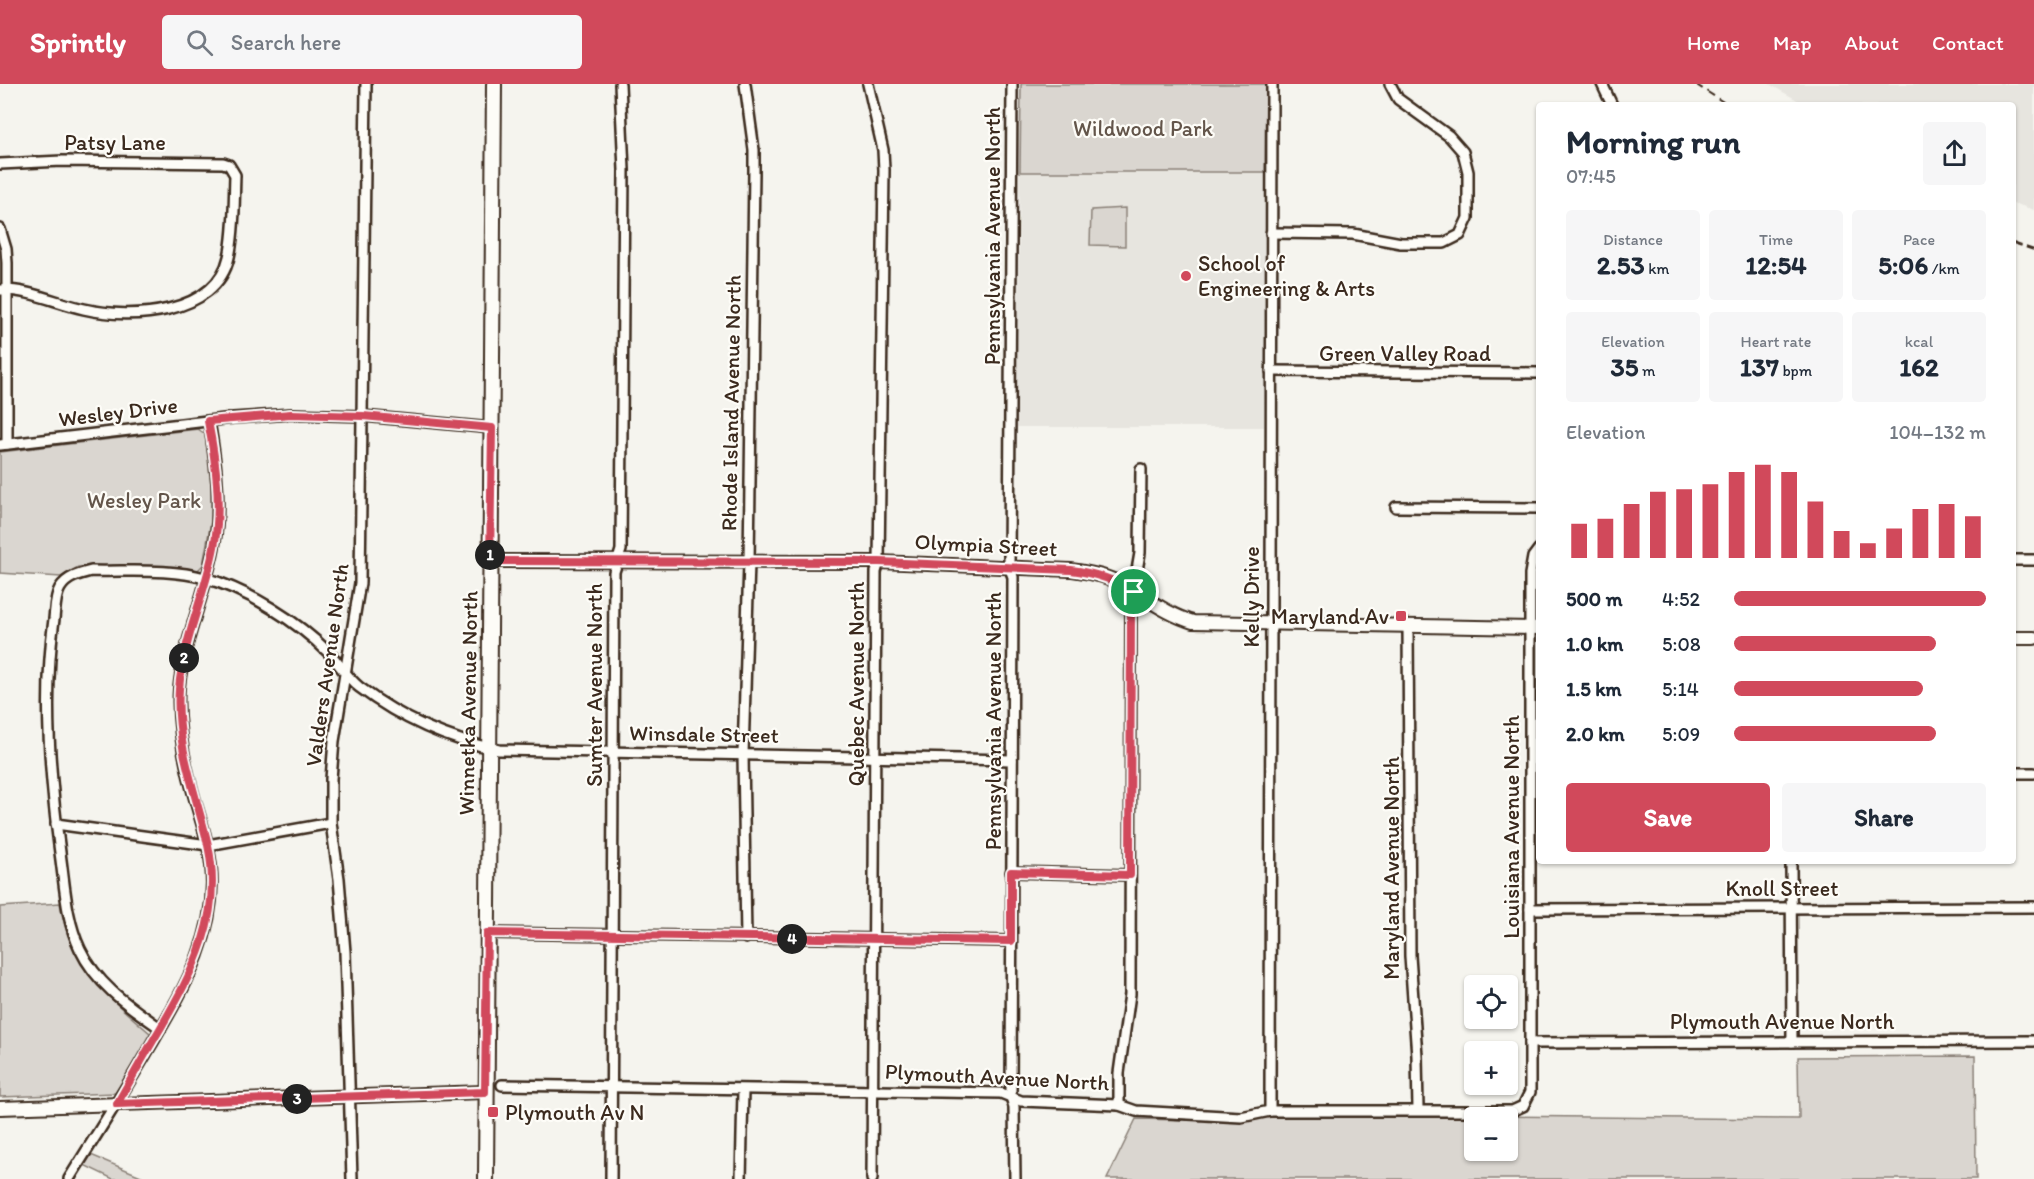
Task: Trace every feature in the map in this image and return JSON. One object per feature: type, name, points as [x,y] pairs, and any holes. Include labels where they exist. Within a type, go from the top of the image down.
[{"type":"main road","name":"Winnetka Avenue North","points":[[486,1179],[494,84]]},
{"type":"street","name":"Valders Avenue North","points":[[352,1179],[342,914],[331,824],[331,779],[334,741],[360,583],[366,84]]},
{"type":"street","name":"Sumter Avenue North","points":[[611,1179],[614,572],[621,550],[624,182],[620,84]]},
{"type":"street","name":"Rhode Island Avenue North","points":[[745,84],[754,150],[749,562],[743,754],[746,938]]},
{"type":"street","name":"Quebec Avenue North","points":[[868,84],[883,150],[884,170],[879,562],[876,572],[872,1179]]},
{"type":"street","name":"Pennsylvania Avenue North","points":[[1012,84],[1009,566],[1013,577],[1011,1097],[1014,1107],[1015,1179]]},
{"type":"street","name":"Kelly Drive","points":[[1270,1111],[1272,84]]},
{"type":"street","points":[[1271,233],[1353,234],[1390,242],[1412,243],[1444,243],[1460,235],[1468,218],[1468,172],[1463,152],[1449,136],[1398,99],[1390,84]]},
{"type":"street","points":[[1602,84],[1611,102]]},
{"type":"street","name":"Patsy Lane","points":[[0,164],[62,161],[216,162],[229,165],[235,175],[229,258],[215,284],[197,298],[168,308],[144,313],[121,314],[96,312],[22,291],[3,290]]},
{"type":"street","points":[[0,229],[6,249],[3,290],[4,445]]},
{"type":"street","name":"Green Valley Road","points":[[1271,371],[1536,373]]},
{"type":"street","name":"Wesley Drive","points":[[4,445],[208,421],[291,414],[363,416],[492,428]]},
{"type":"street","points":[[69,1179],[117,1104],[186,984],[203,943],[210,913],[213,885],[208,844],[184,756],[179,690],[184,656],[214,547],[217,519],[215,456],[208,421]]},
{"type":"street","points":[[1119,1105],[1119,1073],[1130,994],[1131,605],[1140,552],[1141,469]]},
{"type":"street","points":[[1396,507],[1536,508]]},
{"type":"street","name":"Louisiana Avenue North","points":[[1523,1106],[1530,1092],[1530,909],[1535,775],[1534,628],[1530,566],[1536,553]]},
{"type":"street","points":[[2016,560],[2034,560]]},
{"type":"street","name":"Olympia Street","points":[[490,561],[879,562],[1009,566],[1071,570],[1100,575],[1178,617],[1193,622],[1534,628]]},
{"type":"street","name":"Winsdale Street","points":[[56,824],[47,696],[49,656],[59,590],[66,581],[78,574],[91,571],[184,574],[206,578],[252,598],[308,633],[357,686],[399,712],[447,736],[488,748],[1012,760]]},
{"type":"street","name":"Maryland Avenue North","points":[[1408,625],[1410,956],[1417,1056],[1418,1110]]},
{"type":"street","points":[[2016,638],[2034,638]]},
{"type":"street","points":[[2016,773],[2034,773]]},
{"type":"street","points":[[160,1028],[108,989],[80,951],[68,910],[56,824],[208,844],[331,824]]},
{"type":"street","points":[[1791,864],[1792,1042]]},
{"type":"street","points":[[1011,872],[1130,875]]},
{"type":"street","name":"Knoll Street","points":[[1530,909],[2034,907]]},
{"type":"street","points":[[487,933],[1011,941]]},
{"type":"street","name":"Plymouth Avenue North","points":[[1530,1043],[2034,1041]]},
{"type":"street","name":"Plymouth Avenue North","points":[[502,1085],[1001,1093],[1020,1101],[1119,1105],[1136,1111],[1241,1117],[1270,1111],[1512,1111],[1523,1106]]},
{"type":"street","points":[[741,1179],[743,1090]]},
{"type":"street","points":[[0,1108],[485,1092]]},
{"type":"shaded area","points":[[1769,84],[2034,84],[2034,210],[2016,204],[2016,102],[1801,102]]},
{"type":"shaded area","points":[[1020,172],[1265,172],[1264,427],[1016,427]]},
{"type":"green space","name":"Wildwood Park","points":[[1021,84],[1266,84],[1265,172],[1020,172]]},
{"type":"green space","points":[[1125,208],[1125,246],[1090,245],[1091,210]]},
{"type":"green space","name":"Wesley Park","points":[[198,429],[205,434],[211,485],[211,521],[203,565],[198,570],[128,565],[78,567],[61,577],[0,573],[0,452]]},
{"type":"green space","points":[[60,903],[71,944],[91,977],[150,1033],[116,1093],[0,1097],[0,907]]},
{"type":"green space","points":[[1975,1056],[1976,1179],[1107,1179],[1136,1119],[1237,1121],[1292,1114],[1464,1116],[1464,1161],[1518,1161],[1518,1116],[1799,1119],[1798,1057]]},
{"type":"green space","points":[[90,1155],[148,1179],[113,1179],[84,1165]]},
{"type":"railway","points":[[1695,84],[1723,102]]},
{"type":"railway","points":[[2016,244],[2034,250]]},
{"type":"place","name":"School of Engineering & Arts","points":[[1186,276]]},
{"type":"place","name":"Maryland Av","points":[[1401,616]]},
{"type":"place","name":"Plymouth Av N","points":[[493,1112]]},
{"type":"route","points":[[291,414],[363,416],[492,428],[490,561],[879,562],[1009,566],[1071,570],[1100,575],[1134,592],[1131,605],[1130,875],[1011,872],[1011,941],[487,933],[485,1092],[117,1104],[194,968],[210,913],[213,885],[211,863],[184,756],[179,690],[184,656],[214,547],[217,487],[215,456],[208,421],[291,414]]}]
